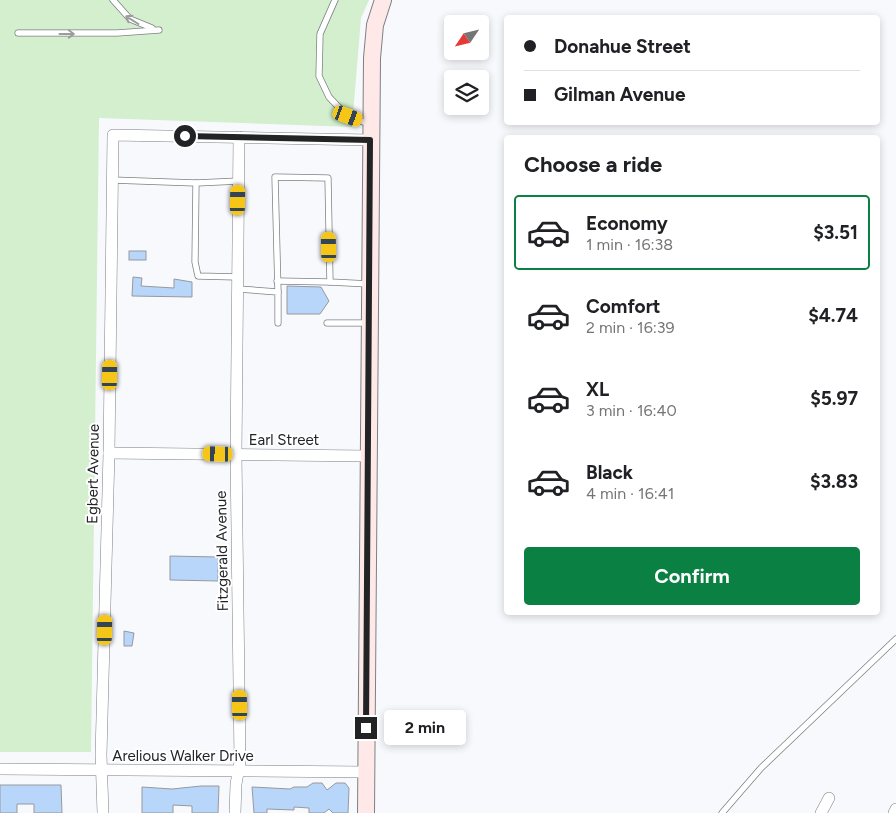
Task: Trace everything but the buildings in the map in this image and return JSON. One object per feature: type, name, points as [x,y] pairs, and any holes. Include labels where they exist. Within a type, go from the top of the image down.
[{"type":"street","points":[[366,813],[371,125],[374,38],[383,0]]},
{"type":"street","points":[[239,137],[371,125]]},
{"type":"street","name":"Egbert Avenue","points":[[103,813],[101,755],[109,453],[113,135],[239,137]]},
{"type":"street","name":"Fitzgerald Avenue","points":[[236,813],[236,784],[240,762],[236,455],[239,137]]},
{"type":"street","name":"Earl Street","points":[[109,453],[368,456]]},
{"type":"street","name":"Arelious Walker Drive","points":[[0,769],[366,772]]},
{"type":"street","points":[[821,813],[829,798]]},
{"type":"street","points":[[894,813],[896,809]]},
{"type":"lane","points":[[18,33],[107,33],[159,30],[130,19],[113,0]]},
{"type":"lane","points":[[335,0],[320,34],[319,76],[329,97],[348,116],[371,125]]},
{"type":"lane","points":[[278,323],[275,177],[328,178],[330,282]]},
{"type":"lane","points":[[112,180],[239,181]]},
{"type":"lane","points":[[196,182],[196,274],[278,292]]},
{"type":"lane","points":[[277,281],[370,284]]},
{"type":"lane","points":[[327,323],[370,323]]},
{"type":"lane","points":[[722,813],[761,768],[896,639]]},
{"type":"green space","points":[[0,0],[369,0],[361,18],[352,127],[99,118],[91,752],[0,752]]},
{"type":"route","points":[[185,136],[370,140],[366,728]]}]
